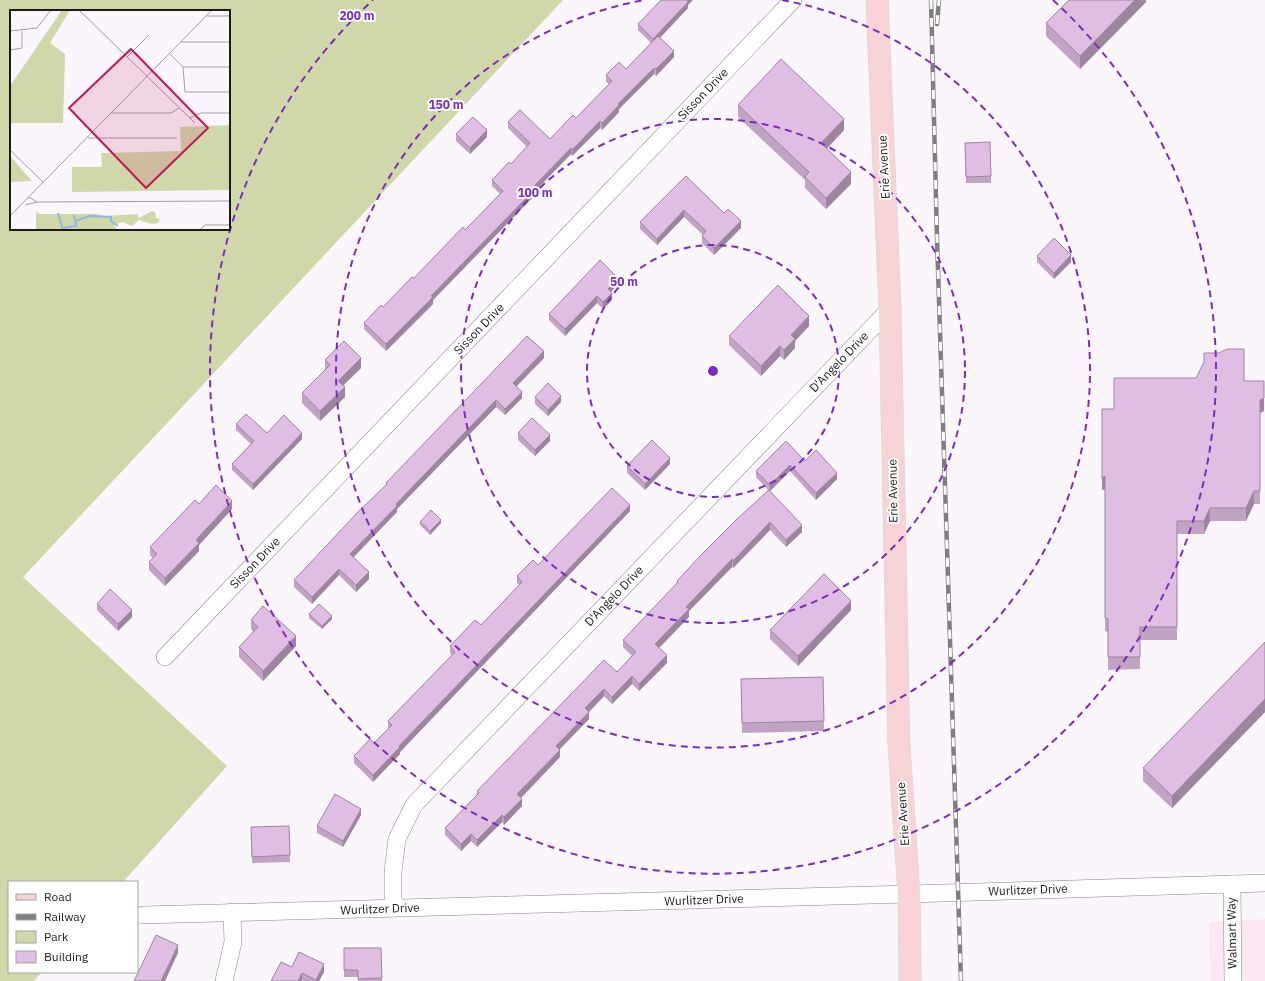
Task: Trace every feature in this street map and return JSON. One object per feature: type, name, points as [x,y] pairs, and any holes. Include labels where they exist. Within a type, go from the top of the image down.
[{"type":"main road","name":"Erie Avenue","points":[[877,0],[890,309],[899,746],[909,894],[910,981]]},
{"type":"street","name":"Sisson Drive","points":[[165,657],[794,0]]},
{"type":"street","name":"D'Angelo Drive","points":[[392,908],[393,872],[397,839],[414,804],[890,309]]},
{"type":"street","name":"Wurlitzer Drive","points":[[143,915],[1265,883]]},
{"type":"street","name":"Walmart Way","points":[[1232,884],[1233,981]]},
{"type":"street","points":[[224,981],[233,942],[232,912]]},
{"type":"shaded area","points":[[1265,919],[1265,981],[1210,981],[1209,922]]},
{"type":"green space","points":[[0,0],[563,0],[23,577],[227,766],[124,881],[8,881],[8,973],[41,973],[34,981],[0,981]]},
{"type":"building","points":[[661,0],[687,0],[688,2],[653,39],[638,24]]},
{"type":"building","points":[[1069,0],[1135,0],[1080,56],[1046,23]]},
{"type":"building","points":[[658,36],[674,51],[656,69],[654,68],[618,104],[619,105],[602,123],[600,121],[572,150],[571,148],[534,186],[536,188],[431,296],[433,297],[386,344],[364,323],[381,305],[383,307],[412,277],[414,278],[463,227],[465,230],[503,191],[492,180],[509,162],[511,164],[530,143],[508,122],[520,110],[550,139],[573,115],[576,118],[612,81],[606,75],[619,62],[626,69]]},
{"type":"building","points":[[781,59],[844,119],[821,143],[851,172],[826,198],[805,177],[809,172],[738,105]]},
{"type":"building","points":[[473,117],[487,130],[470,148],[456,134]]},
{"type":"building","points":[[990,142],[991,176],[966,177],[965,143]]},
{"type":"building","points":[[686,176],[724,213],[728,209],[741,221],[714,248],[702,236],[706,231],[684,210],[657,239],[640,222]]},
{"type":"building","points":[[1054,238],[1071,255],[1054,273],[1037,256]]},
{"type":"building","points":[[600,260],[618,278],[608,289],[612,293],[603,302],[597,296],[565,329],[549,314]]},
{"type":"building","points":[[778,285],[809,316],[791,335],[795,339],[784,350],[780,346],[761,366],[729,336]]},
{"type":"building","points":[[527,336],[544,351],[513,383],[522,392],[505,409],[496,400],[350,554],[369,572],[356,585],[339,569],[312,597],[294,580]]},
{"type":"building","points":[[344,341],[361,358],[338,381],[345,387],[320,411],[302,393],[330,365],[325,360]]},
{"type":"building","points":[[1227,349],[1244,349],[1244,381],[1264,381],[1264,398],[1260,400],[1260,491],[1254,491],[1246,508],[1210,508],[1204,521],[1177,521],[1177,627],[1140,627],[1140,657],[1108,657],[1108,619],[1105,618],[1105,476],[1102,478],[1102,409],[1114,409],[1114,378],[1196,378],[1204,362],[1204,353],[1219,353]]},
{"type":"building","points":[[548,383],[561,396],[548,410],[535,397]]},
{"type":"building","points":[[246,414],[267,433],[284,415],[302,433],[253,484],[232,464],[254,441],[236,424]]},
{"type":"building","points":[[532,418],[550,435],[535,450],[518,433]]},
{"type":"building","points":[[652,440],[670,458],[645,484],[627,466]]},
{"type":"building","points":[[786,441],[805,461],[816,450],[837,473],[816,493],[790,465],[770,485],[756,471]]},
{"type":"building","points":[[216,485],[232,501],[196,540],[199,543],[165,578],[149,562],[157,554],[150,547],[195,500],[199,504]]},
{"type":"building","points":[[612,488],[630,505],[373,775],[354,756],[370,739],[374,743],[392,725],[388,721],[455,652],[450,646],[475,620],[481,625],[522,582],[517,576],[533,560],[538,565]]},
{"type":"building","points":[[769,490],[802,525],[786,540],[770,522],[686,607],[689,609],[655,644],[667,655],[639,684],[632,676],[612,697],[604,689],[585,708],[589,712],[556,746],[560,750],[517,794],[522,799],[504,817],[502,815],[477,840],[471,834],[461,844],[445,828],[479,793],[477,791],[604,660],[617,672],[636,652],[623,640],[678,582],[677,581],[701,555]]},
{"type":"building","points":[[431,510],[441,520],[430,531],[420,522]]},
{"type":"building","points":[[824,574],[851,601],[798,656],[770,630]]},
{"type":"building","points":[[110,589],[132,610],[118,624],[97,604]]},
{"type":"building","points":[[319,604],[332,616],[322,626],[309,614]]},
{"type":"building","points":[[263,606],[296,636],[263,671],[239,647],[258,627],[251,620]]},
{"type":"building","points":[[1265,642],[1265,699],[1172,796],[1143,768]]},
{"type":"building","points":[[823,677],[824,721],[742,723],[741,679]]},
{"type":"building","points":[[335,794],[361,809],[343,841],[317,826]]},
{"type":"building","points":[[289,826],[290,855],[252,857],[251,827]]},
{"type":"building","points":[[156,935],[178,945],[161,981],[134,981]]},
{"type":"building","points":[[344,948],[381,948],[382,978],[358,979],[358,970],[344,970]]},
{"type":"building","points":[[299,952],[324,964],[316,980],[302,973],[298,981],[271,981],[281,962],[292,967]]},
{"type":"railway","points":[[931,0],[937,238],[961,981]]},
{"type":"railway","points":[[937,24],[939,0]]}]
